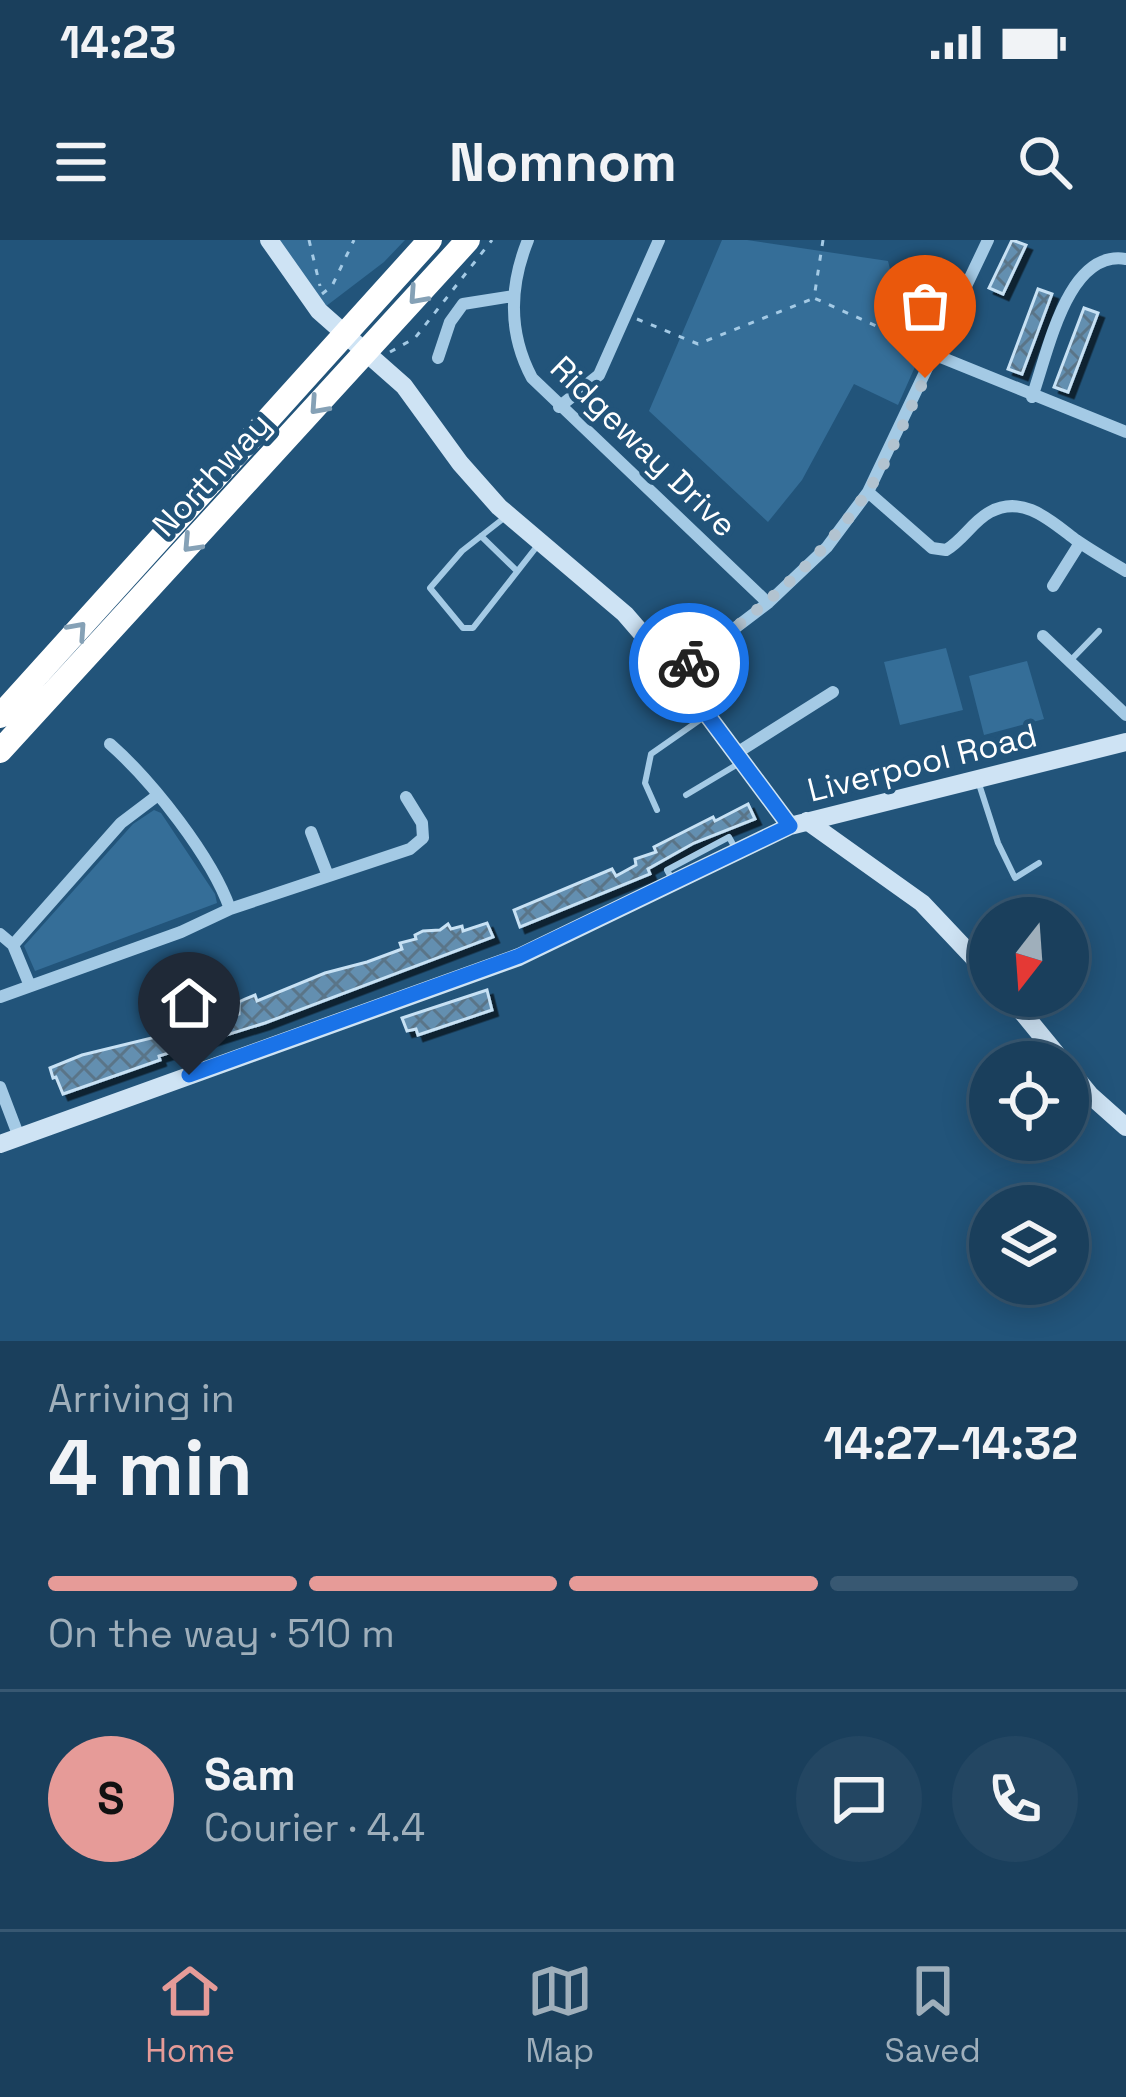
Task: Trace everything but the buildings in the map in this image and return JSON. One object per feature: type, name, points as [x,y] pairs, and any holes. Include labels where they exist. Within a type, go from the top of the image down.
[{"type":"highway","name":"Northway","points":[[0,716],[430,240]]},
{"type":"highway","name":"Northway","points":[[0,751],[383,353],[468,240]]},
{"type":"street","points":[[269,240],[344,336],[383,353],[460,463],[508,515],[625,614],[676,673],[738,758],[799,824],[895,880],[969,951]]},
{"type":"street","name":"Ridgeway Drive","points":[[528,240],[513,296],[516,342],[532,379],[768,603]]},
{"type":"street","points":[[559,407],[599,375],[659,240]]},
{"type":"street","points":[[676,673],[768,603],[827,547],[868,491],[988,240]]},
{"type":"street","points":[[1032,397],[1075,281],[1092,263],[1126,259]]},
{"type":"street","points":[[438,358],[450,322],[463,304],[513,296]]},
{"type":"street","points":[[933,355],[1126,432]]},
{"type":"street","points":[[868,491],[932,548],[946,550],[961,542],[985,514],[1003,507],[1025,507],[1126,571]]},
{"type":"street","points":[[1053,586],[1080,543]]},
{"type":"street","points":[[1043,636],[1126,715]]},
{"type":"street","points":[[738,758],[821,708],[833,692]]},
{"type":"street","name":"Liverpool Road","points":[[9,1140],[519,956],[799,824],[1126,742]]},
{"type":"street","points":[[110,744],[158,795],[221,885],[230,909]]},
{"type":"street","points":[[13,945],[122,823],[158,795]]},
{"type":"street","points":[[0,997],[181,932],[230,909],[410,849],[423,838],[422,823],[406,797]]},
{"type":"street","points":[[311,832],[328,876]]},
{"type":"street","points":[[0,934],[13,945],[30,986]]},
{"type":"street","points":[[1026,1017],[1046,1041]]},
{"type":"street","points":[[0,1088],[9,1140]]},
{"type":"street","points":[[1089,1094],[1126,1127]]},
{"type":"lane","points":[[508,515],[480,536],[430,588],[464,628],[473,628],[540,542]]},
{"type":"lane","points":[[480,536],[517,572]]},
{"type":"lane","points":[[1070,661],[1099,631]]},
{"type":"lane","points":[[657,810],[645,783],[651,754],[706,715]]},
{"type":"lane","points":[[686,795],[738,758]]},
{"type":"lane","points":[[977,778],[998,843],[1016,878],[1039,863]]},
{"type":"path","points":[[309,240],[318,297],[332,286],[354,240]]},
{"type":"path","points":[[383,353],[416,337],[492,240]]},
{"type":"path","points":[[814,298],[823,240]]},
{"type":"path","points":[[626,315],[698,344],[814,298],[912,342],[925,378]]},
{"type":"shaded area","points":[[273,240],[405,240],[321,310]]},
{"type":"shaded area","points":[[722,240],[888,261],[895,289],[921,303],[920,307],[939,313],[898,405],[854,384],[802,480],[768,522],[649,411]]},
{"type":"shaded area","points":[[946,648],[963,710],[900,725],[884,662]]},
{"type":"shaded area","points":[[1027,661],[1044,719],[984,735],[969,676]]},
{"type":"shaded area","points":[[154,810],[161,813],[217,903],[35,971],[24,946],[133,824]]},
{"type":"way so far","points":[[689,663],[768,603],[827,547],[868,491],[925,378]]},
{"type":"route","points":[[189,1075],[519,956],[790,826],[676,673],[689,663]]}]
